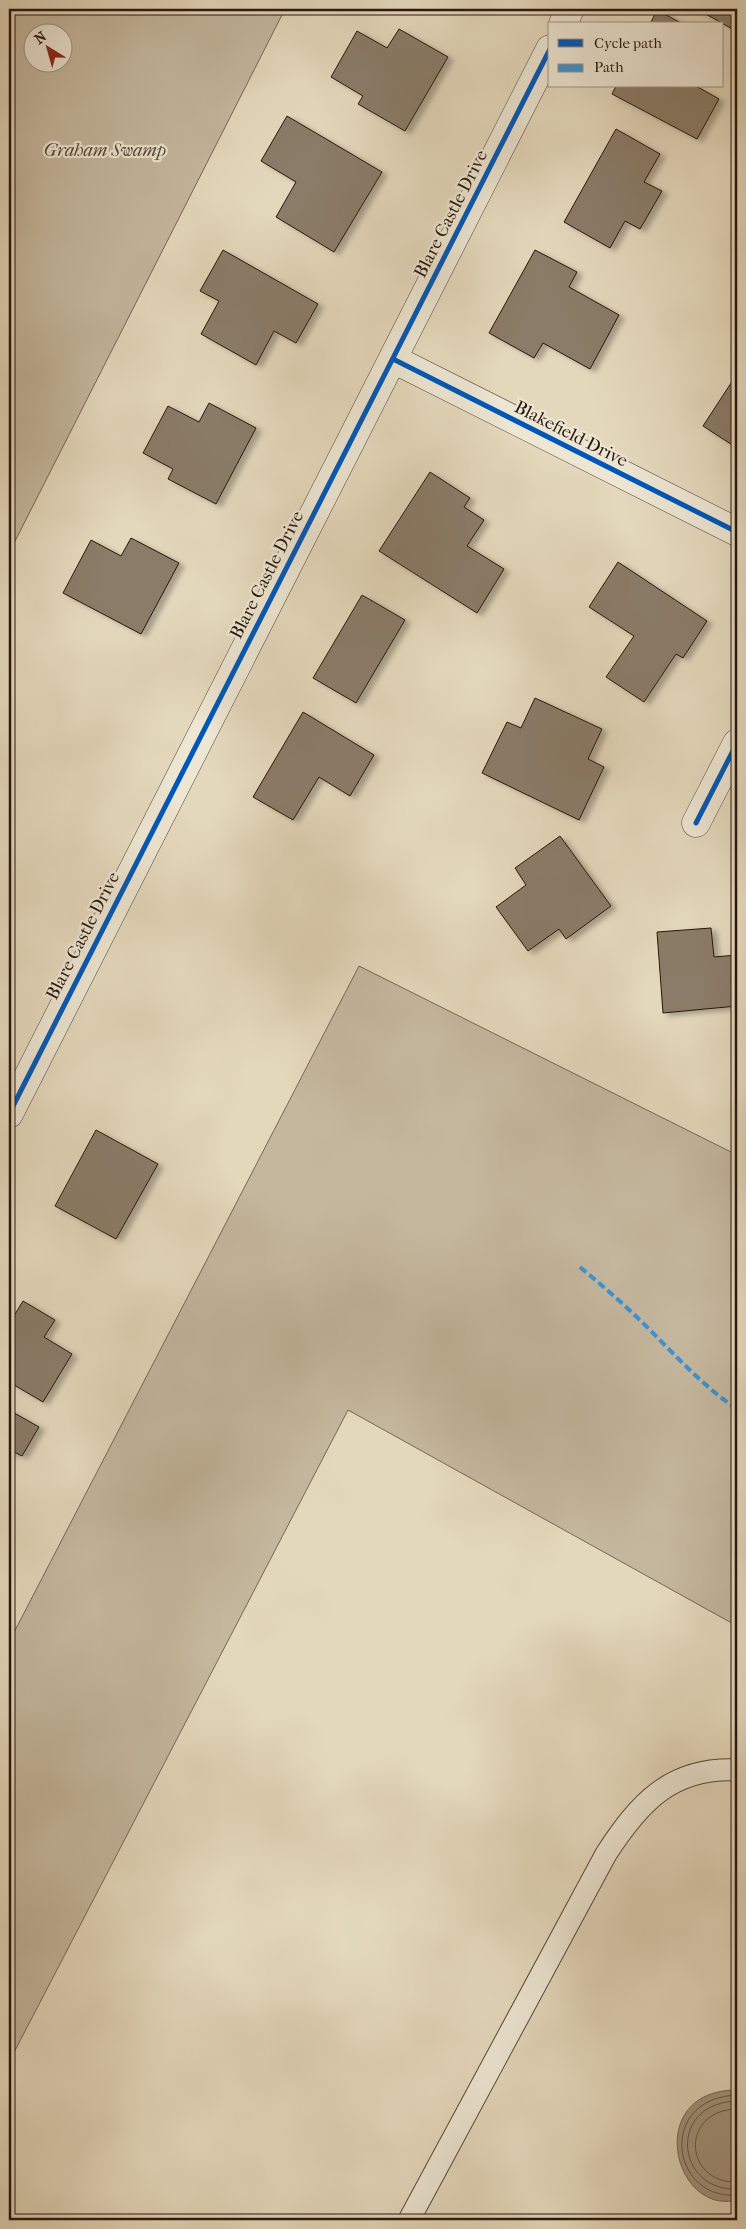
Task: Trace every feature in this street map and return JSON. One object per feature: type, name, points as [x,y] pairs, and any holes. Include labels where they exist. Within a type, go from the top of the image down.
[{"type":"street","points":[[564,22],[570,9]]},
{"type":"street","name":"Blare Castle Drive","points":[[9,1114],[548,53]]},
{"type":"street","name":"Blakefield Drive","points":[[393,359],[737,532]]},
{"type":"street","points":[[696,823],[737,743]]},
{"type":"lane","points":[[409,2220],[606,1854],[625,1824],[642,1804],[666,1786],[693,1775],[720,1769],[737,1770]]},
{"type":"green space","name":"Graham Swamp","points":[[9,9],[285,9],[9,553]]},
{"type":"green space","points":[[359,966],[737,1155],[737,1626],[348,1410],[9,2062],[9,1642]]},
{"type":"water","points":[[737,2090],[737,2200],[715,2200],[697,2190],[684,2172],[678,2151],[679,2129],[688,2109],[707,2095]]},
{"type":"building","points":[[697,9],[737,9],[737,24],[734,30],[724,24],[724,22],[720,22]]},
{"type":"building","points":[[657,10],[679,22],[651,22]]},
{"type":"building","points":[[399,29],[448,57],[405,131],[358,104],[363,96],[331,77],[357,31],[387,48]]},
{"type":"building","points":[[615,88],[700,88],[719,99],[697,139],[612,94]]},
{"type":"building","points":[[287,116],[382,172],[334,252],[276,217],[296,182],[261,161]]},
{"type":"building","points":[[616,129],[660,154],[644,182],[662,191],[640,229],[625,221],[610,248],[564,222]]},
{"type":"building","points":[[223,250],[318,304],[296,343],[274,331],[256,365],[201,334],[219,301],[200,291]]},
{"type":"building","points":[[535,250],[577,272],[569,287],[619,315],[590,369],[543,343],[534,358],[489,333]]},
{"type":"building","points":[[733,380],[737,383],[737,448],[703,426]]},
{"type":"building","points":[[209,403],[256,428],[216,504],[168,479],[173,469],[143,453],[168,406],[199,422]]},
{"type":"building","points":[[430,472],[470,498],[464,507],[484,520],[467,546],[504,569],[477,613],[379,551]]},
{"type":"building","points":[[131,538],[179,563],[141,634],[63,593],[91,540],[121,556]]},
{"type":"building","points":[[618,562],[707,621],[683,658],[676,654],[644,702],[606,677],[634,636],[589,607]]},
{"type":"building","points":[[362,595],[405,620],[356,703],[313,678]]},
{"type":"building","points":[[535,698],[602,729],[588,759],[604,767],[579,820],[482,773],[507,722],[521,728]]},
{"type":"building","points":[[303,712],[374,755],[350,796],[319,777],[293,820],[253,797]]},
{"type":"building","points":[[560,836],[611,906],[566,939],[559,929],[528,951],[496,907],[526,885],[515,868]]},
{"type":"building","points":[[711,928],[714,957],[737,955],[737,1006],[663,1013],[657,932]]},
{"type":"building","points":[[96,1130],[158,1164],[116,1239],[55,1206]]},
{"type":"building","points":[[23,1301],[55,1320],[44,1337],[72,1354],[43,1402],[9,1382],[9,1324]]},
{"type":"building","points":[[9,1410],[39,1427],[22,1456],[12,1451],[9,1457]]},
{"type":"marked path","points":[[580,1267],[632,1313],[702,1381],[737,1409]]},
{"type":"cycle path","points":[[9,1114],[548,53]]},
{"type":"cycle path","points":[[393,359],[737,532]]},
{"type":"cycle path","points":[[696,823],[737,743]]}]
